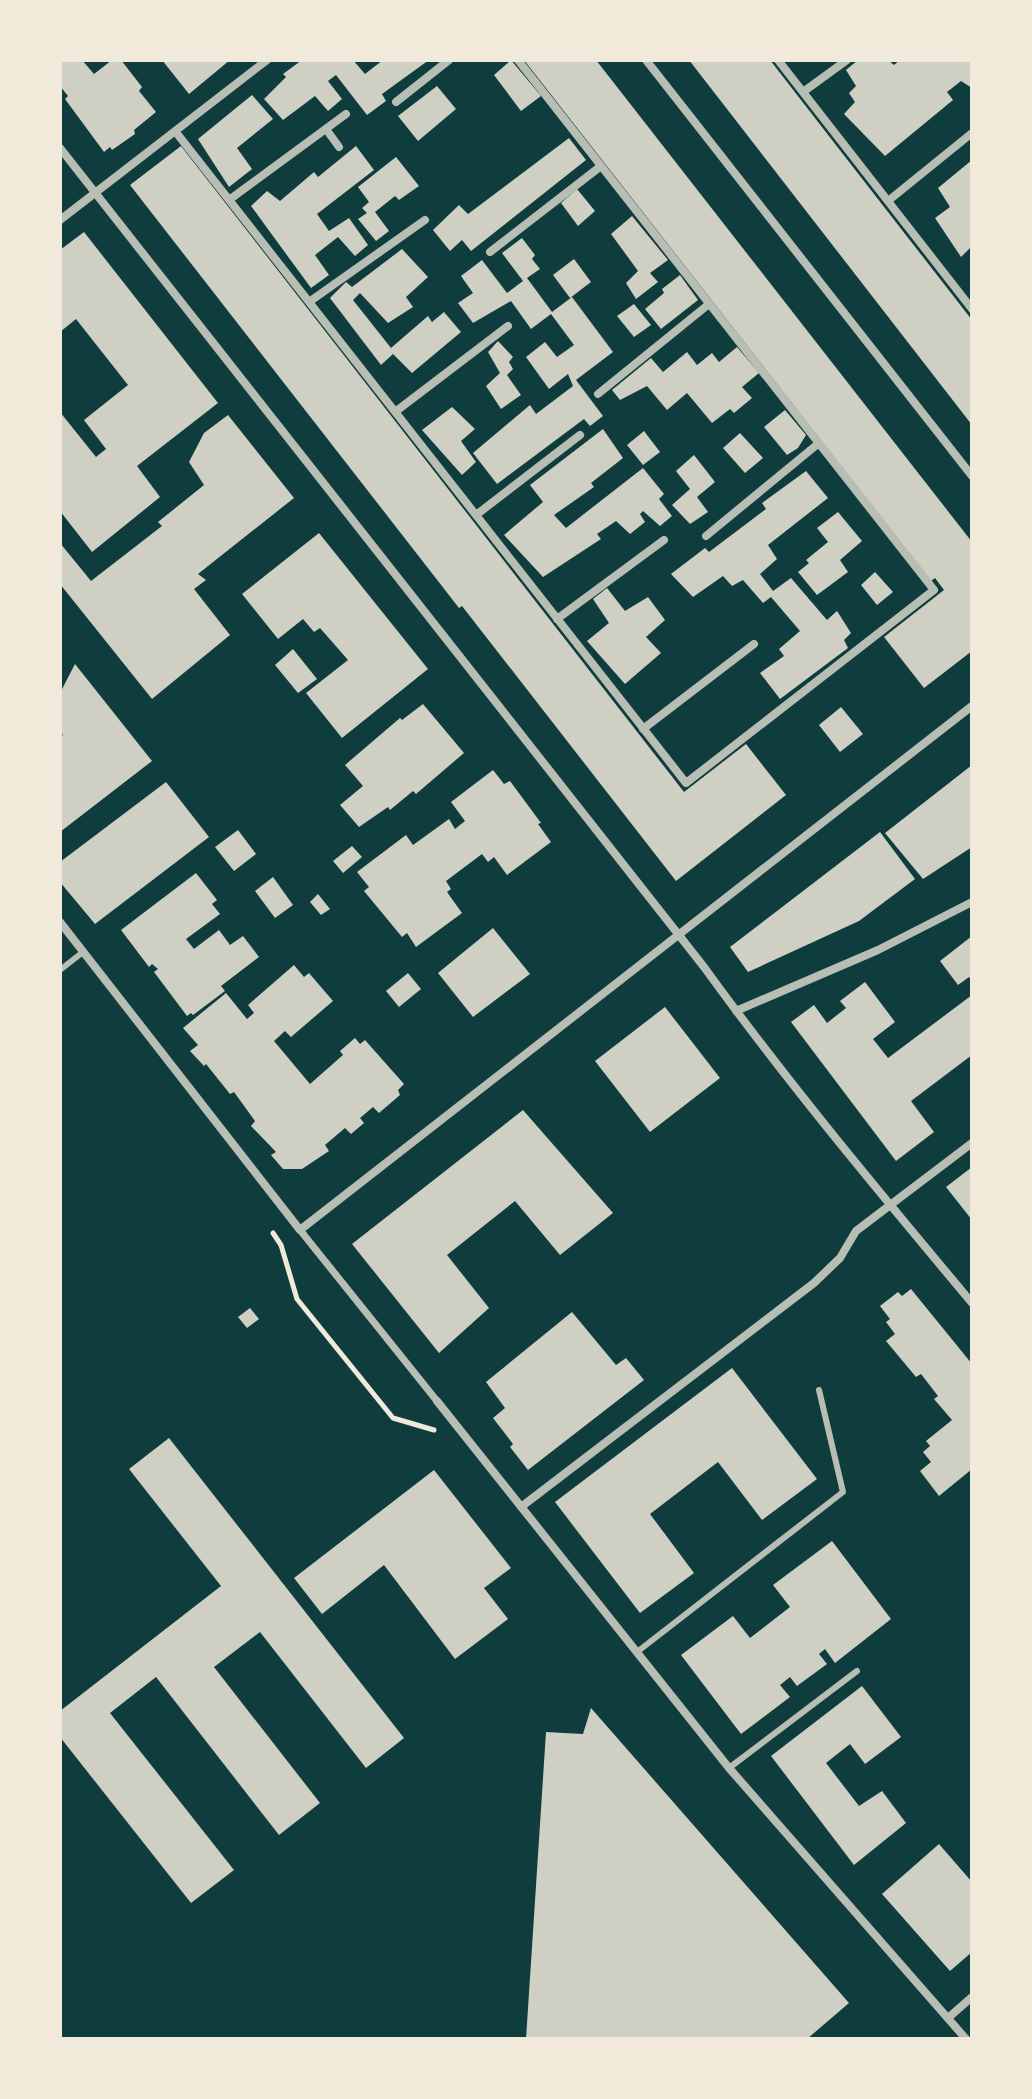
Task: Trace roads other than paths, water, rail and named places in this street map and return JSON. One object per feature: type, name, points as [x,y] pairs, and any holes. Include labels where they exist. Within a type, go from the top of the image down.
[{"type":"street","points":[[60,220],[267,60]]},
{"type":"street","points":[[396,102],[449,60]]},
{"type":"street","points":[[175,131],[686,783],[934,590],[518,60]]},
{"type":"street","points":[[646,60],[972,476]]},
{"type":"street","points":[[778,60],[971,305]]},
{"type":"street","points":[[803,92],[847,60]]},
{"type":"street","points":[[229,200],[346,114]]},
{"type":"street","points":[[326,129],[339,147]]},
{"type":"street","points":[[888,201],[972,133]]},
{"type":"street","points":[[60,148],[736,1011],[972,1303]]},
{"type":"street","points":[[490,252],[601,166]]},
{"type":"street","points":[[309,302],[425,220]]},
{"type":"street","points":[[598,394],[709,304]]},
{"type":"street","points":[[395,412],[508,326]]},
{"type":"street","points":[[476,515],[580,435]]},
{"type":"street","points":[[706,536],[819,443]]},
{"type":"street","points":[[557,619],[664,540]]},
{"type":"street","points":[[643,729],[754,644]]},
{"type":"street","points":[[300,1230],[972,706]]},
{"type":"street","points":[[736,1011],[878,950],[972,902]]},
{"type":"street","points":[[60,922],[300,1230],[729,1768],[966,2039]]},
{"type":"street","points":[[521,1507],[814,1283],[840,1258],[856,1231],[972,1143]]},
{"type":"street","points":[[948,2018],[972,1997]]},
{"type":"lane","points":[[60,970],[83,952]]},
{"type":"lane","points":[[637,1652],[843,1492],[819,1390]]},
{"type":"lane","points":[[729,1768],[857,1671]]}]
